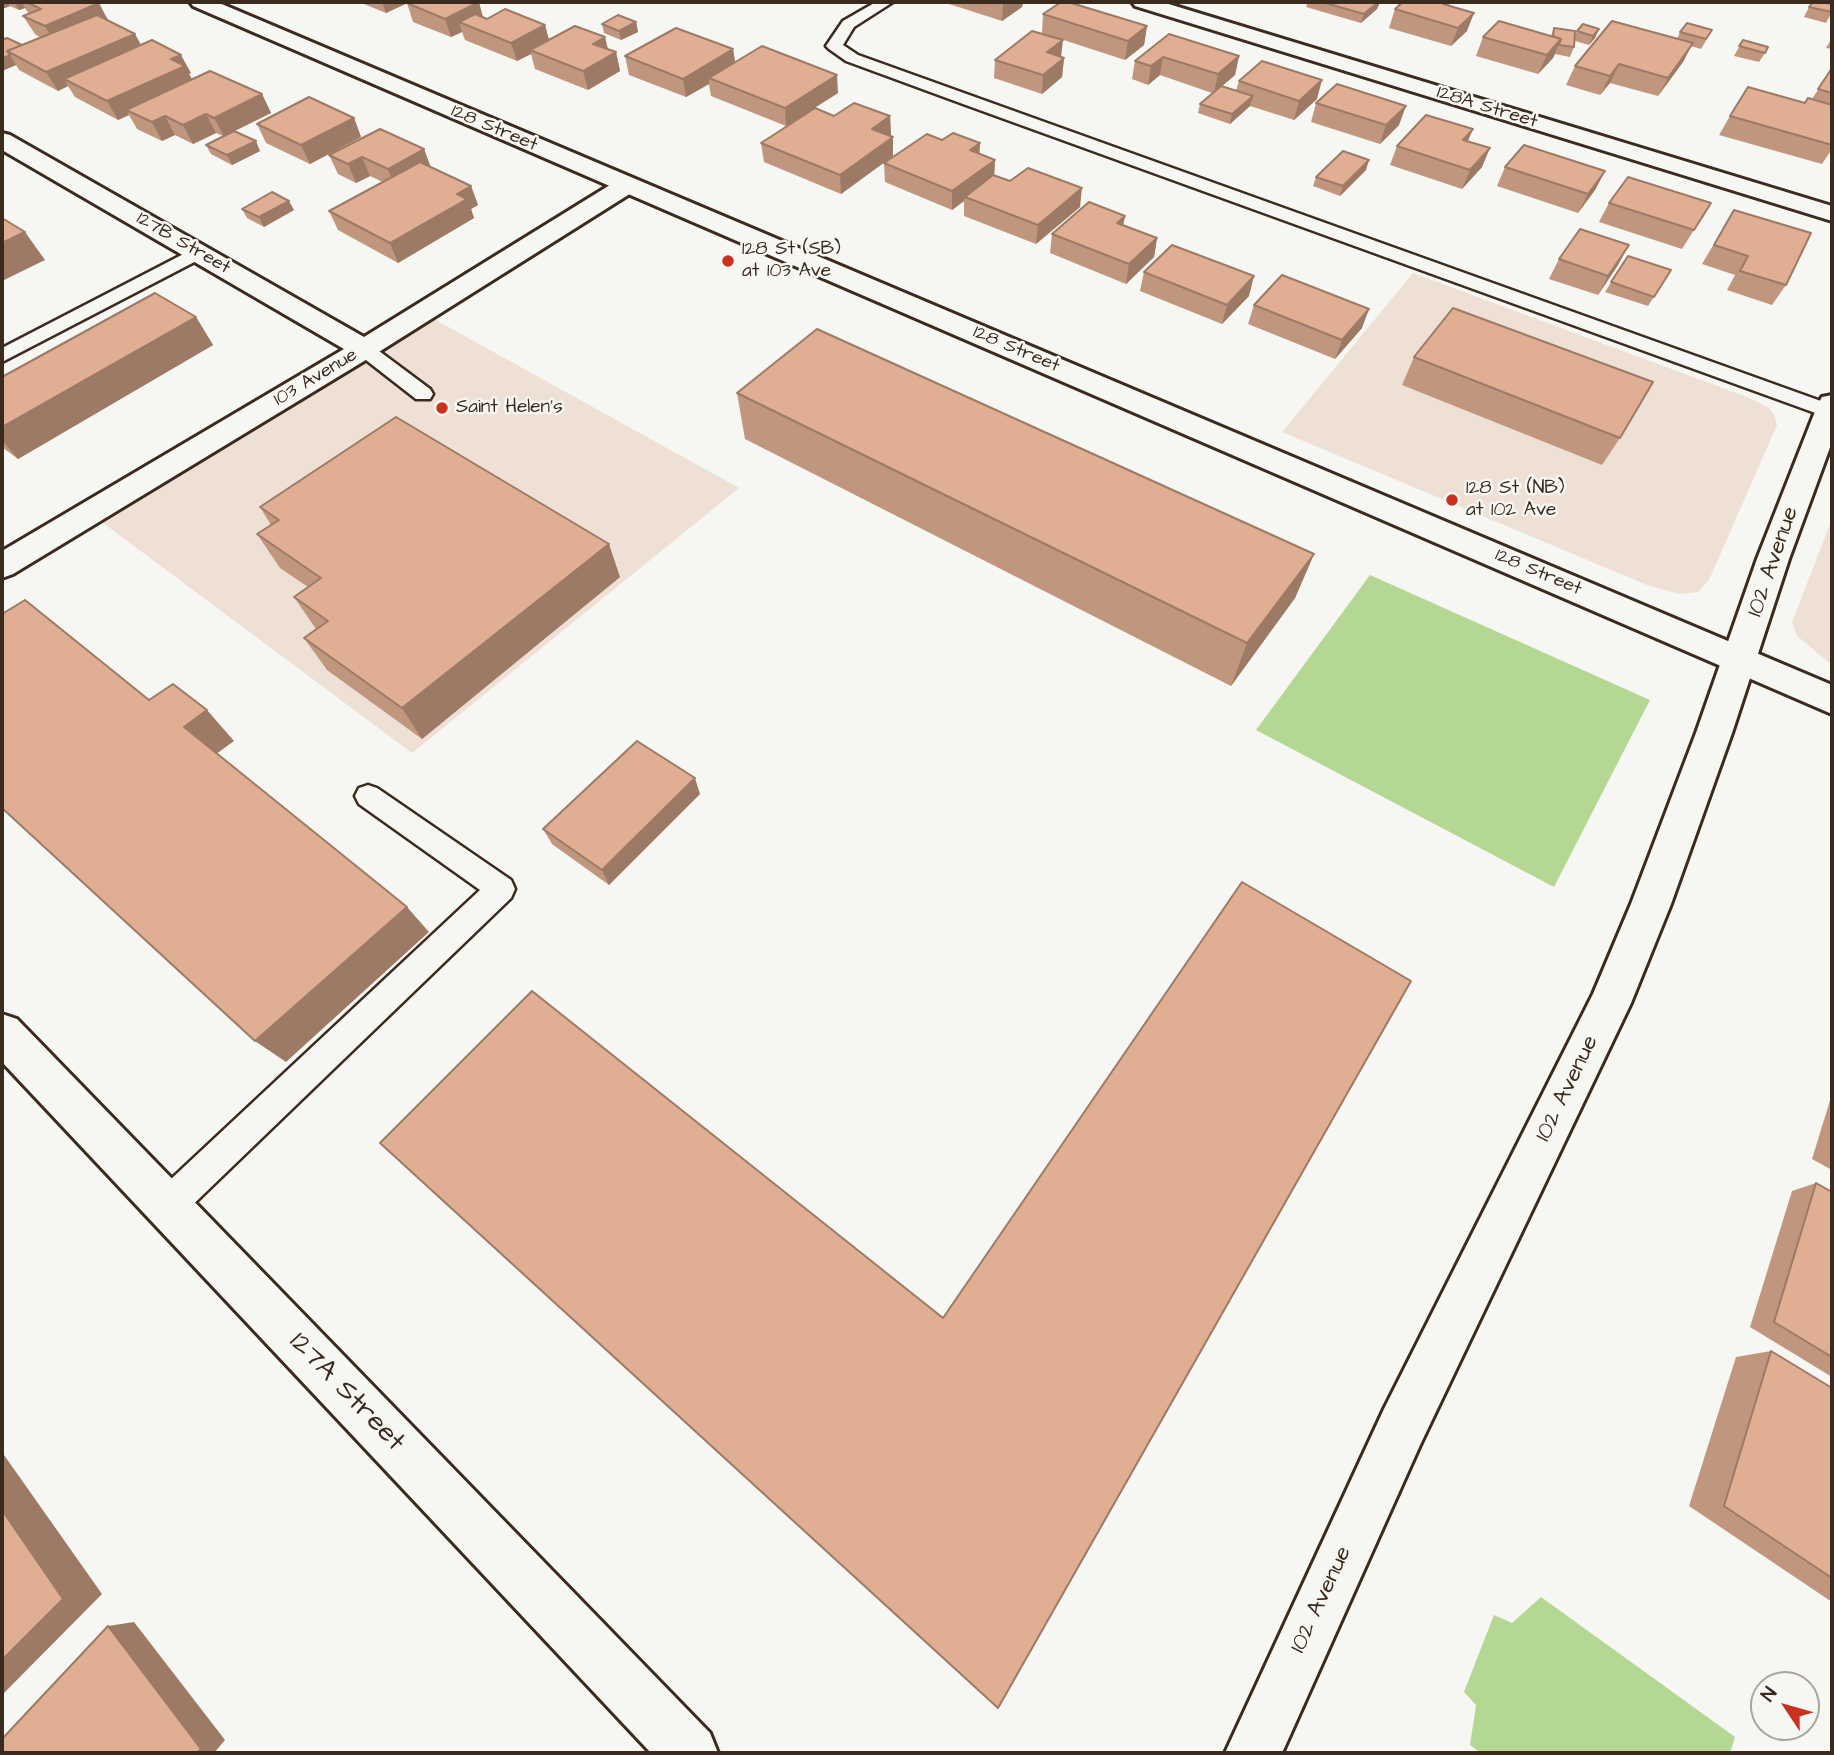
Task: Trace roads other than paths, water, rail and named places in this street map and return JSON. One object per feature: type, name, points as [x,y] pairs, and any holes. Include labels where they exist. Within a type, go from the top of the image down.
[{"type":"street","name":"128 Street","points":[[200,2],[627,186],[1375,502],[1832,700]]},
{"type":"street","name":"128A Street","points":[[1142,2],[1832,214]]},
{"type":"street","name":"127B Street","points":[[2,140],[365,349]]},
{"type":"street","name":"103 Avenue","points":[[2,566],[365,349],[627,186]]},
{"type":"street","name":"102 Avenue","points":[[1253,1753],[1402,1427],[1610,1003],[1651,904],[1740,661],[1773,559],[1831,409]]},
{"type":"street","name":"127A Street","points":[[2,1033],[690,1753]]},
{"type":"lane","points":[[886,2],[848,24],[834,46],[852,58],[956,97],[1831,409]]},
{"type":"lane","points":[[2,356],[197,253]]},
{"type":"lane","points":[[365,349],[423,394]]},
{"type":"lane","points":[[167,1206],[501,889],[368,796]]},
{"type":"place","name":"128 St (SB) at 103 Ave","points":[[728,261]]},
{"type":"place","name":"Saint Helen's","points":[[442,408]]},
{"type":"place","name":"128 St (NB) at 102 Ave","points":[[1452,500]]}]
